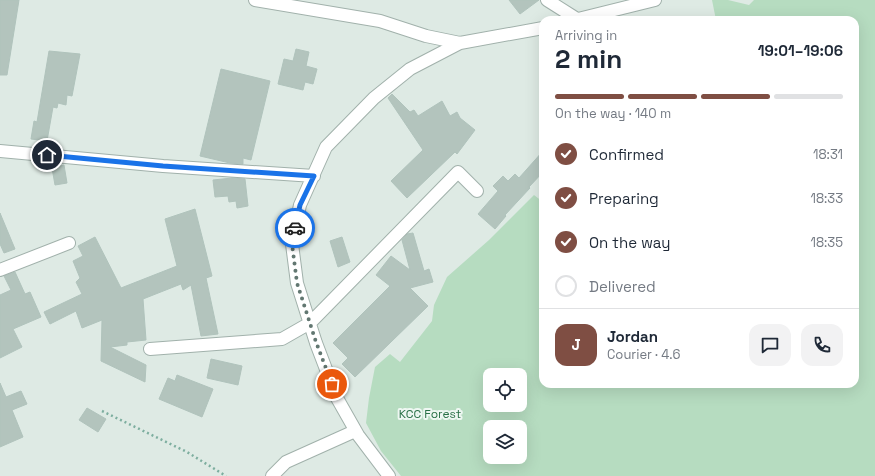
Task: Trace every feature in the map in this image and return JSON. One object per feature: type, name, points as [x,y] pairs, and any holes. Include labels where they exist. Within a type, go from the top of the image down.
[{"type":"street","points":[[255,0],[380,22],[426,36],[460,43]]},
{"type":"street","points":[[547,0],[570,16]]},
{"type":"street","points":[[592,16],[655,0]]},
{"type":"street","points":[[388,476],[355,431],[337,398],[297,283],[292,244],[300,205],[326,147],[374,98],[410,69],[460,43],[539,29]]},
{"type":"street","points":[[0,151],[156,165],[314,176]]},
{"type":"street","points":[[150,349],[282,339],[310,323],[458,172],[477,191]]},
{"type":"street","points":[[0,270],[69,243]]},
{"type":"street","points":[[272,476],[286,462],[355,431]]},
{"type":"path","points":[[102,411],[187,452],[226,476]]},
{"type":"green space","name":"KCC Forest","points":[[712,0],[728,0],[749,5],[754,0],[875,0],[875,476],[401,476],[381,451],[366,423],[375,367],[390,354],[400,362],[432,321],[434,305],[447,277],[489,240],[534,195],[539,199],[539,388],[859,388],[859,16],[715,16]]},
{"type":"building","points":[[0,0],[19,0],[7,75],[0,75]]},
{"type":"building","points":[[509,0],[539,0],[520,14]]},
{"type":"building","points":[[296,49],[309,52],[306,66],[317,69],[313,84],[305,82],[303,90],[278,84],[284,59],[293,61]]},
{"type":"building","points":[[49,51],[80,54],[72,96],[67,95],[66,105],[58,103],[57,108],[53,107],[47,141],[31,139],[34,121],[37,122]]},
{"type":"building","points":[[221,69],[270,81],[251,160],[243,158],[243,164],[230,163],[200,156]]},
{"type":"building","points":[[392,94],[410,112],[414,110],[418,116],[442,101],[450,116],[457,112],[460,118],[475,130],[457,154],[455,152],[407,198],[391,181],[423,150],[388,98]]},
{"type":"building","points":[[539,156],[539,176],[505,215],[506,216],[495,229],[478,214],[498,191],[493,186],[503,176],[508,181],[515,174],[519,178]]},
{"type":"building","points":[[64,165],[67,183],[55,185],[52,168]]},
{"type":"building","points":[[232,178],[245,179],[248,206],[237,208],[236,201],[229,202],[228,196],[215,197],[213,180]]},
{"type":"building","points":[[195,209],[212,276],[206,278],[218,334],[201,336],[191,285],[183,290],[181,284],[143,299],[146,340],[127,342],[127,345],[110,347],[146,365],[145,382],[101,361],[102,320],[82,328],[76,311],[50,324],[44,312],[82,294],[76,282],[80,278],[73,261],[83,256],[78,246],[95,237],[121,288],[177,266],[165,219]]},
{"type":"building","points":[[0,213],[15,249],[4,253],[0,244]]},
{"type":"building","points":[[413,233],[424,271],[429,269],[433,282],[410,288],[428,306],[355,377],[342,364],[348,358],[333,343],[390,286],[376,275],[391,256],[410,270],[402,240],[407,234]]},
{"type":"building","points":[[342,237],[350,262],[338,267],[330,241]]},
{"type":"building","points":[[15,272],[25,294],[30,292],[41,317],[13,329],[22,347],[0,358],[0,295],[11,290],[4,276]]},
{"type":"building","points":[[211,359],[242,366],[238,385],[207,378]]},
{"type":"building","points":[[177,375],[213,389],[202,417],[159,399],[168,378],[175,381]]},
{"type":"building","points":[[0,383],[6,397],[21,391],[27,404],[12,410],[23,437],[0,447]]},
{"type":"building","points":[[87,408],[106,419],[98,432],[79,420]]},
{"type":"way so far","points":[[295,228],[292,244],[297,283],[316,342],[332,384]]},
{"type":"route","points":[[47,155],[163,166],[314,176],[300,205],[295,228]]}]
